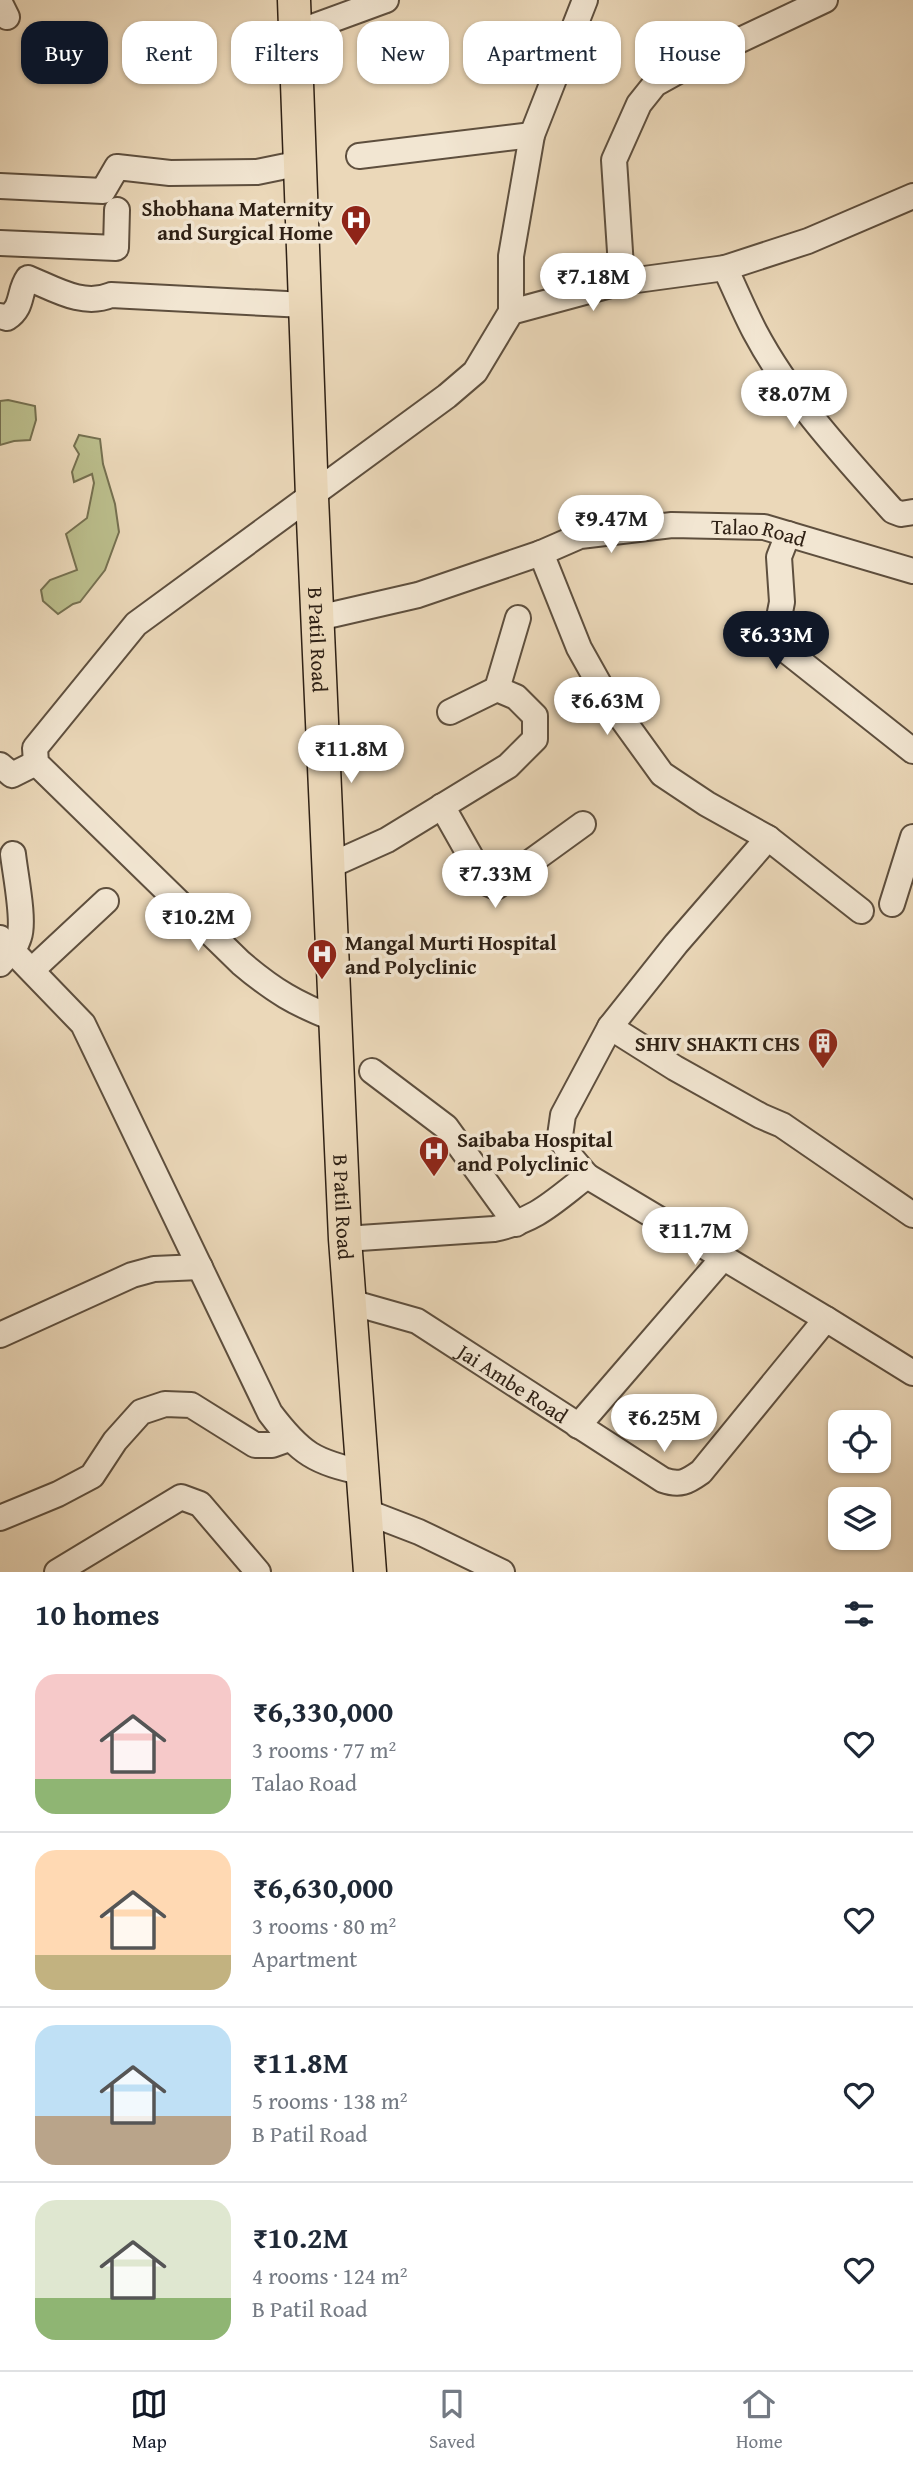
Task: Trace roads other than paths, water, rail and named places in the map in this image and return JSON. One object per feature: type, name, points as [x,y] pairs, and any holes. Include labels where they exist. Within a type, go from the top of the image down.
[{"type":"main road","name":"B Patil Road","points":[[294,0],[295,21]]},
{"type":"main road","name":"B Patil Road","points":[[298,84],[312,497],[345,1239],[365,1473],[370,1572]]},
{"type":"street","points":[[329,21],[386,0]]},
{"type":"street","points":[[335,1019],[298,1004],[269,986],[241,963],[36,762],[35,748],[136,624],[312,497],[475,372],[511,312],[511,256],[532,135],[585,0]]},
{"type":"street","points":[[622,282],[614,160],[639,104],[654,84],[700,59],[825,0]]},
{"type":"street","points":[[359,156],[532,135]]},
{"type":"street","points":[[0,186],[103,191],[117,167],[170,173],[257,172],[301,163]]},
{"type":"street","points":[[511,312],[622,282],[725,268],[808,241],[913,196]]},
{"type":"street","points":[[0,243],[116,248],[117,210]]},
{"type":"street","points":[[725,268],[755,333],[825,435],[893,510],[901,514],[913,512]]},
{"type":"street","points":[[0,316],[6,318],[13,314],[22,300],[28,278],[83,300],[99,300],[111,295],[305,305]]},
{"type":"street","name":"Talao Road","points":[[318,618],[418,595],[541,553],[580,536],[671,525],[764,527],[913,571]]},
{"type":"street","points":[[788,534],[779,557],[782,602],[775,638],[783,648],[913,751]]},
{"type":"street","points":[[541,553],[579,648],[607,698],[662,774],[707,804],[768,838],[861,911]]},
{"type":"street","points":[[450,712],[498,689],[518,618]]},
{"type":"street","points":[[329,866],[387,840],[508,766],[535,739],[535,716],[516,697],[498,689]]},
{"type":"street","points":[[0,765],[12,775],[36,762]]},
{"type":"street","points":[[442,806],[481,875],[485,881],[496,887],[583,824]]},
{"type":"street","points":[[892,904],[913,837]]},
{"type":"street","points":[[768,838],[676,944],[610,1027],[563,1115],[560,1136],[570,1156],[587,1176],[913,1373]]},
{"type":"street","points":[[13,854],[21,920],[20,935],[4,951],[32,970],[83,1024],[270,1413],[289,1439],[310,1457],[329,1466],[365,1473]]},
{"type":"street","points":[[32,970],[106,901]]},
{"type":"street","points":[[610,1027],[675,1068],[782,1125],[913,1215]]},
{"type":"street","points":[[372,1071],[446,1127],[516,1224]]},
{"type":"street","points":[[345,1239],[494,1230],[535,1217],[587,1176]]},
{"type":"street","points":[[578,1426],[723,1258]]},
{"type":"street","points":[[0,1335],[132,1275],[154,1269],[200,1267]]},
{"type":"street","name":"Jai Ambe Road","points":[[349,1302],[416,1321],[663,1480],[677,1485],[701,1472],[826,1319]]},
{"type":"street","points":[[0,1518],[58,1494],[92,1476],[115,1440],[141,1412],[165,1404],[191,1405],[255,1445],[272,1445],[289,1439]]},
{"type":"street","points":[[57,1572],[181,1497],[200,1504],[258,1572]]},
{"type":"street","points":[[367,1512],[430,1537],[502,1572]]},
{"type":"place","name":"Shobhana Maternity and Surgical Home","points":[[356,247]]},
{"type":"place","name":"Mangal Murti Hospital and Polyclinic","points":[[322,981]]},
{"type":"place","name":"SHIV SHAKTI CHS","points":[[823,1070]]},
{"type":"place","name":"Saibaba Hospital and Polyclinic","points":[[434,1178]]}]
